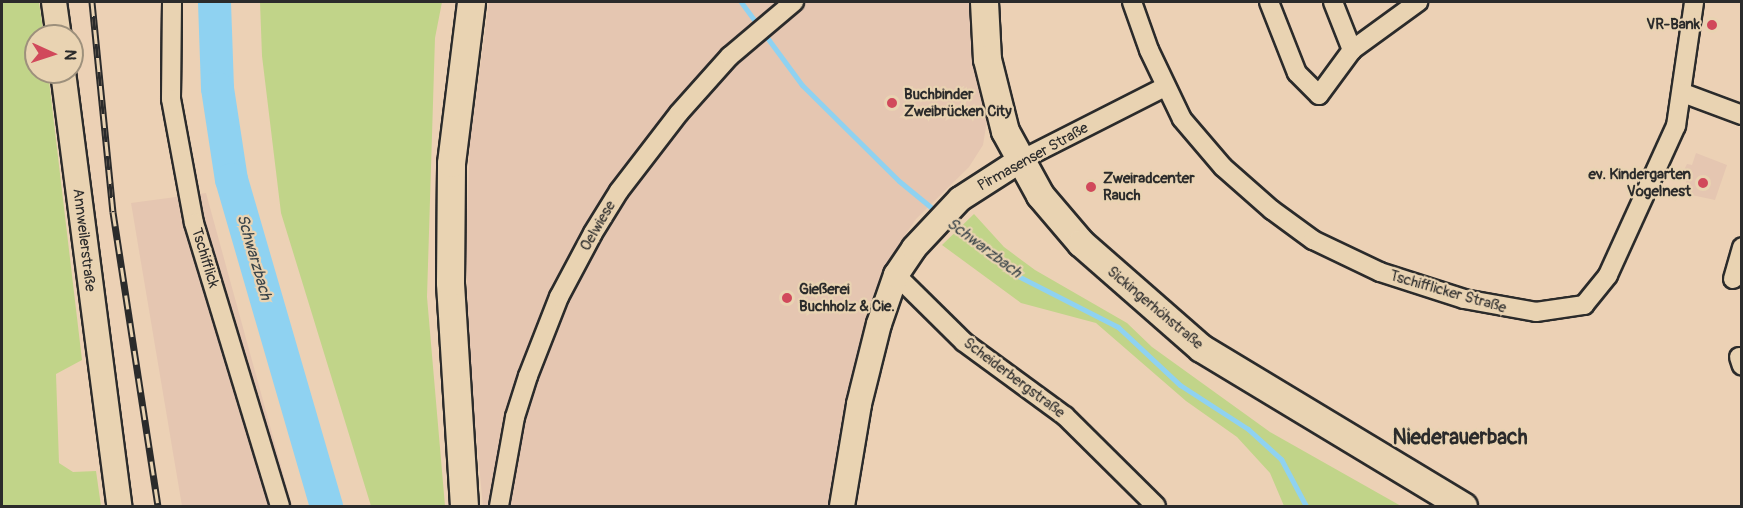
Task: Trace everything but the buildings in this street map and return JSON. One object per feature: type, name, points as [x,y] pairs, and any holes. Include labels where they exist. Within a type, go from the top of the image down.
[{"type":"main road","points":[[464,507],[450,282],[451,163],[471,2]]},
{"type":"main road","name":"Sickingerhöhstraße","points":[[984,2],[987,59],[995,104],[1019,162],[1046,202],[1081,243],[1201,348],[1463,507]]},
{"type":"street","points":[[54,2],[57,24]]},
{"type":"street","name":"Tschifflick","points":[[172,2],[171,99],[194,223],[280,507]]},
{"type":"street","points":[[1132,2],[1165,87]]},
{"type":"street","points":[[1269,2],[1297,73],[1319,95],[1352,50],[1409,5]]},
{"type":"street","points":[[1333,2],[1352,50]]},
{"type":"street","name":"Tschifflicker Straße","points":[[1165,87],[1182,120],[1223,167],[1313,240],[1345,258],[1430,290],[1504,309],[1536,312],[1584,305],[1599,290],[1676,126],[1683,93],[1685,48],[1694,2]]},
{"type":"street","name":"Oelwiese","points":[[499,507],[514,417],[559,297],[625,183],[679,113],[741,47],[788,7]]},
{"type":"street","name":"Annweilerstraße","points":[[65,84],[119,507]]},
{"type":"street","name":"Pirmasenser Straße","points":[[842,507],[859,404],[879,324],[896,275],[928,232],[960,199],[1019,162],[1165,87]]},
{"type":"street","points":[[1683,93],[1742,115]]},
{"type":"street","points":[[1733,279],[1742,247]]},
{"type":"street","name":"Scheiderbergstraße","points":[[896,275],[964,342],[1065,416],[1156,507]]},
{"type":"shaded area","points":[[489,2],[971,2],[987,120],[983,145],[969,167],[916,219],[895,250],[881,289],[833,506],[483,506],[470,371],[466,249],[470,141]]},
{"type":"shaded area","name":"ev. Kindergarten Vogelnest","points":[[1696,153],[1727,165],[1715,200],[1682,193],[1689,174],[1683,172],[1687,164],[1692,165]]},
{"type":"shaded area","points":[[206,193],[292,506],[182,506],[131,203]]},
{"type":"green space","points":[[2,2],[39,2],[42,24],[24,24],[24,84],[49,84],[82,360],[56,374],[59,463],[73,472],[96,471],[101,506],[2,506]]},
{"type":"green space","points":[[260,2],[442,2],[435,38],[427,297],[445,506],[371,506],[281,213],[262,56]]},
{"type":"green space","points":[[974,214],[1004,247],[1035,270],[1127,323],[1152,347],[1270,432],[1401,506],[1284,506],[1270,473],[1237,437],[1186,401],[1096,323],[1021,303],[942,245]]},
{"type":"waterway","name":"Schwarzbach","points":[[214,2],[217,88],[231,179],[326,506]]},
{"type":"waterway","name":"Schwarzbach","points":[[741,2],[802,85],[899,181],[938,213]]},
{"type":"waterway","name":"Schwarzbach","points":[[947,221],[1012,273],[1118,327],[1180,385],[1248,429],[1281,459],[1306,506]]},
{"type":"railway","points":[[92,2],[113,212],[158,506]]},
{"type":"place","name":"VR-Bank","points":[[1712,25]]},
{"type":"place","name":"Buchbinder Zweibrücken City","points":[[892,103]]},
{"type":"place","name":"ev. Kindergarten Vogelnest","points":[[1703,183]]},
{"type":"place","name":"Zweiradcenter Rauch","points":[[1091,187]]},
{"type":"place","name":"Gießerei Buchholz & Cie.","points":[[787,298]]},
{"type":"district","name":"Niederauerbach","points":[[1460,438]]}]
